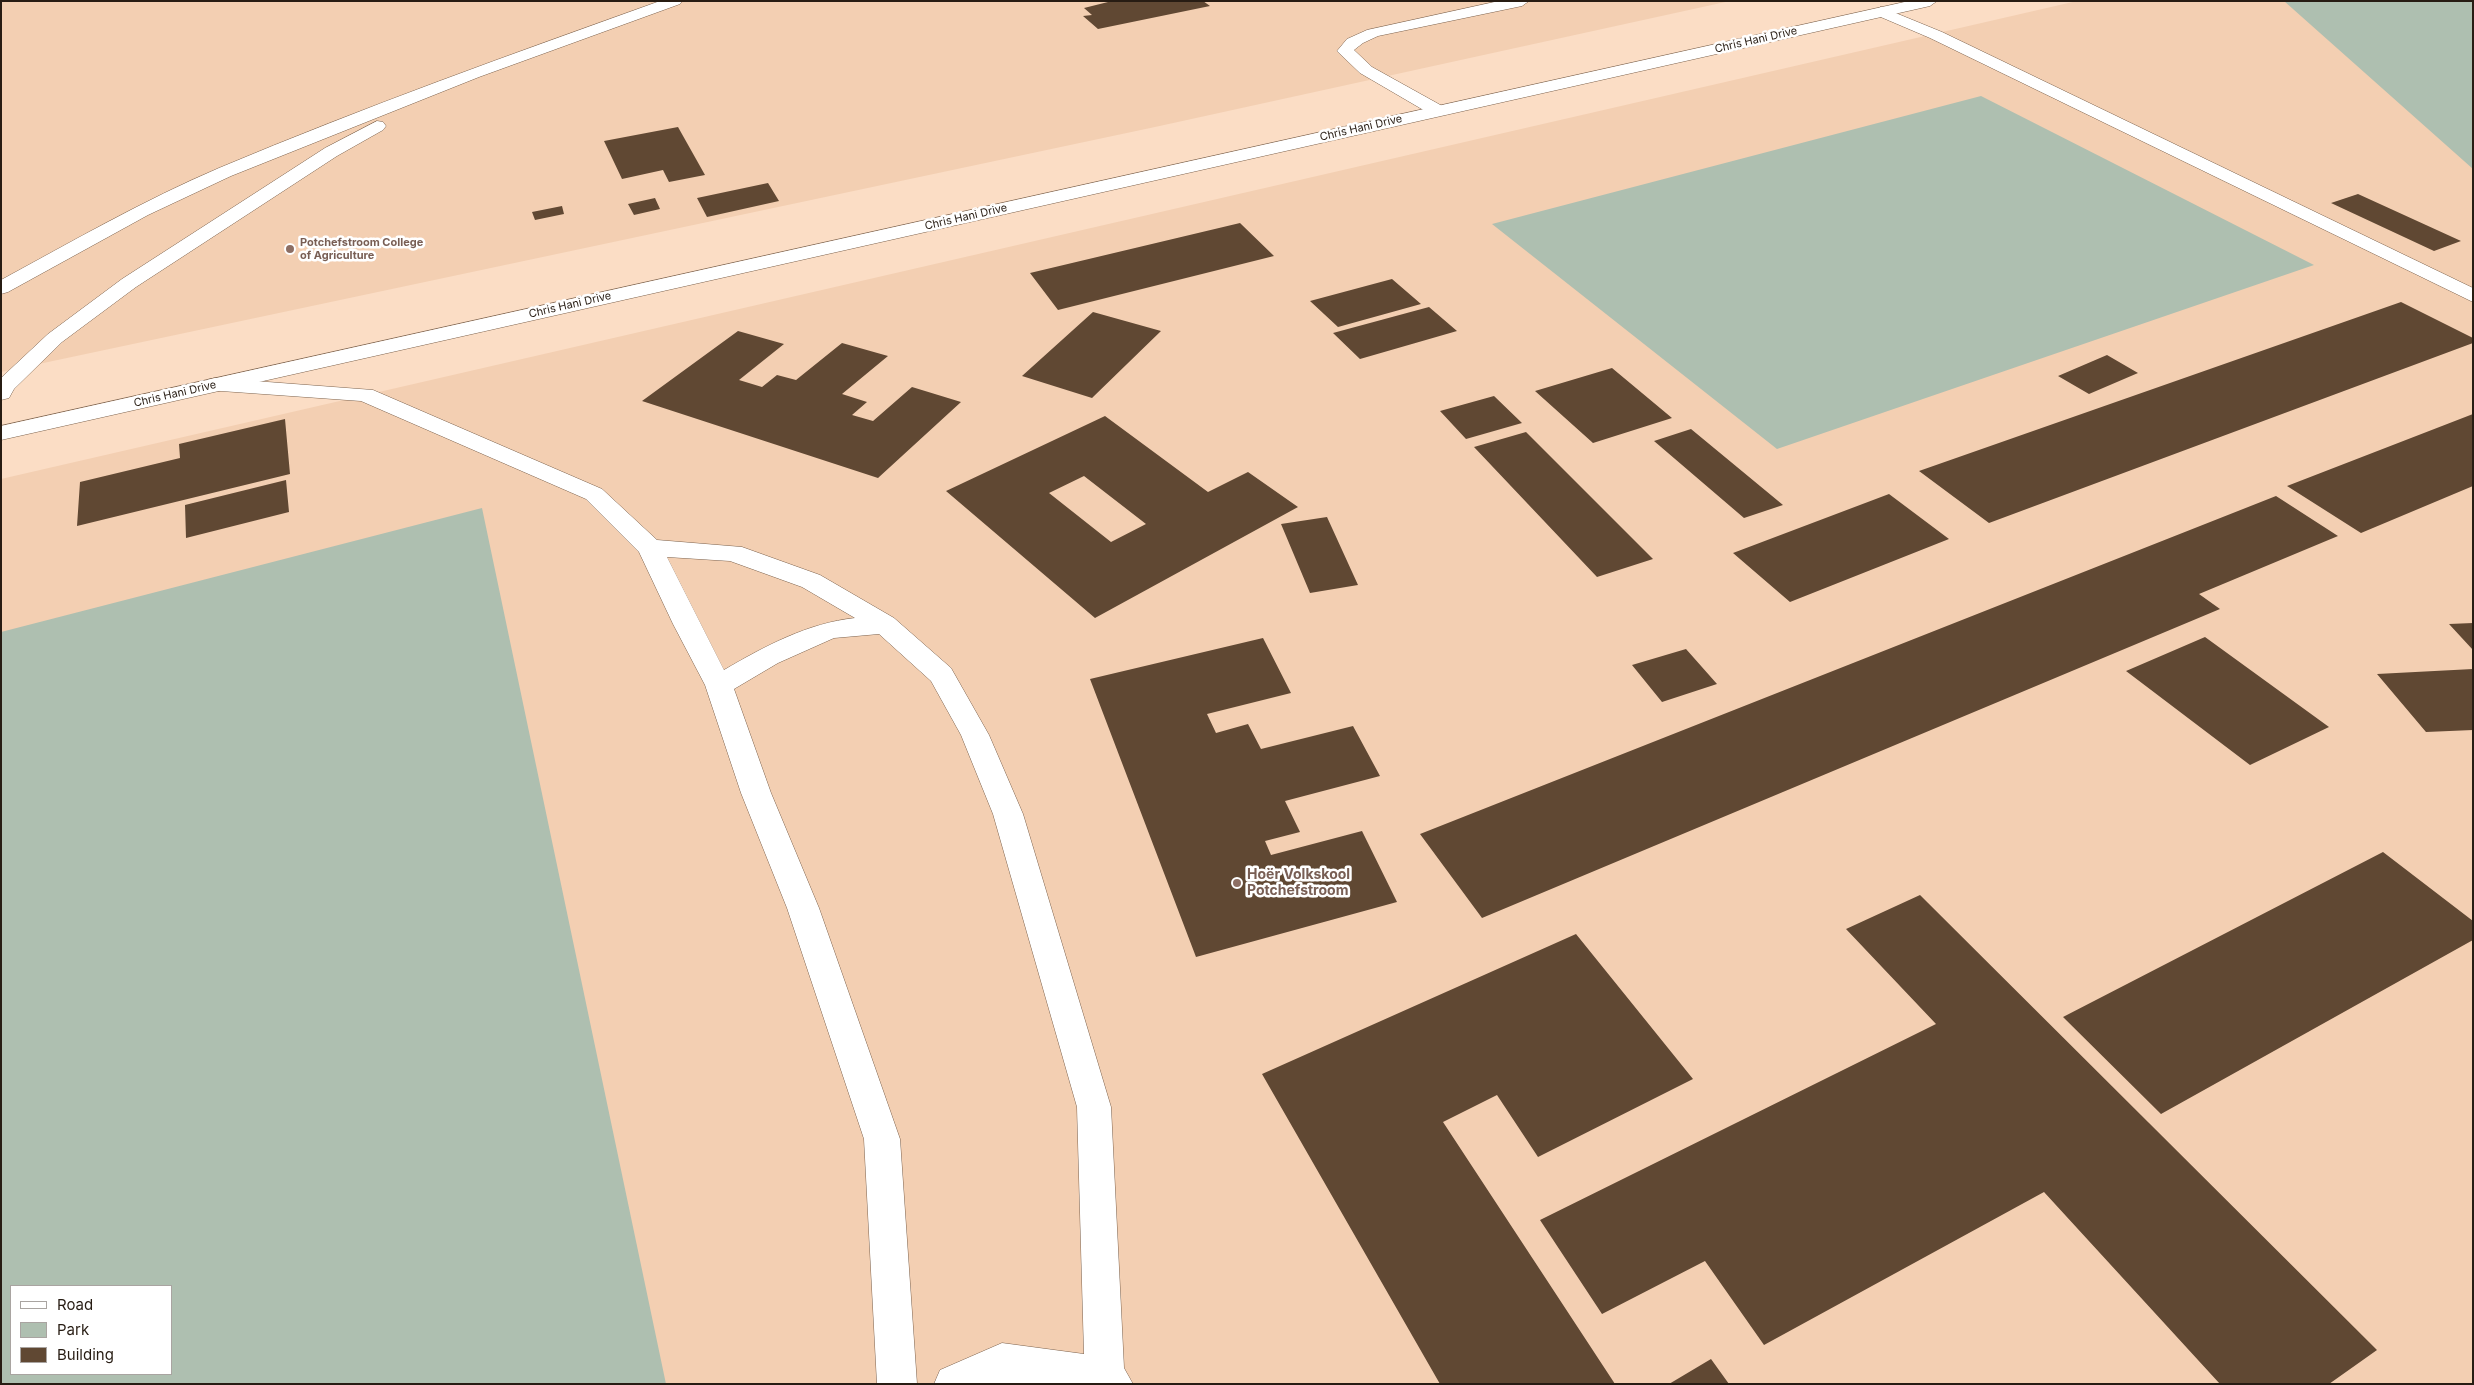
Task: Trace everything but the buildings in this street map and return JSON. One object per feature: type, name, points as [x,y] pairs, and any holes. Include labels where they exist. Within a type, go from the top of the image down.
[{"type":"street","points":[[1,288],[141,211],[216,176],[473,74],[675,1]]},
{"type":"street","points":[[1438,111],[1366,70],[1345,51],[1350,42],[1361,36],[1384,30],[1522,1]]},
{"type":"street","name":"Chris Hani Drive","points":[[1,433],[1930,1]]},
{"type":"street","points":[[1881,12],[1936,35],[2473,296]]},
{"type":"street","points":[[1,393],[5,386],[55,338],[129,283],[331,152],[473,74]]},
{"type":"street","points":[[214,385],[364,395],[594,494],[650,548],[718,685],[756,793],[803,908],[882,1139],[897,1384]]},
{"type":"street","points":[[650,548],[733,553],[811,581],[885,624],[941,675],[975,735],[1008,814],[1094,1107],[1109,1381],[1002,1363],[954,1384]]},
{"type":"street","points":[[718,685],[770,656],[830,630],[885,624]]},
{"type":"shaded area","name":"Potchefstroom College of Agriculture","points":[[1,1],[1730,1],[1155,127],[1,372]]},
{"type":"shaded area","name":"Hoër Volkskool Potchefstroom","points":[[2077,1],[2473,1],[2473,1384],[1,1384],[1,479]]},
{"type":"green space","points":[[2284,1],[2473,1],[2473,169]]},
{"type":"green space","points":[[1981,96],[2314,265],[1777,449],[1492,224]]},
{"type":"green space","points":[[482,508],[666,1384],[1,1384],[1,632]]},
{"type":"place","name":"Potchefstroom College of Agriculture","points":[[290,249]]},
{"type":"place","name":"Hoër Volkskool Potchefstroom","points":[[1237,883]]}]
